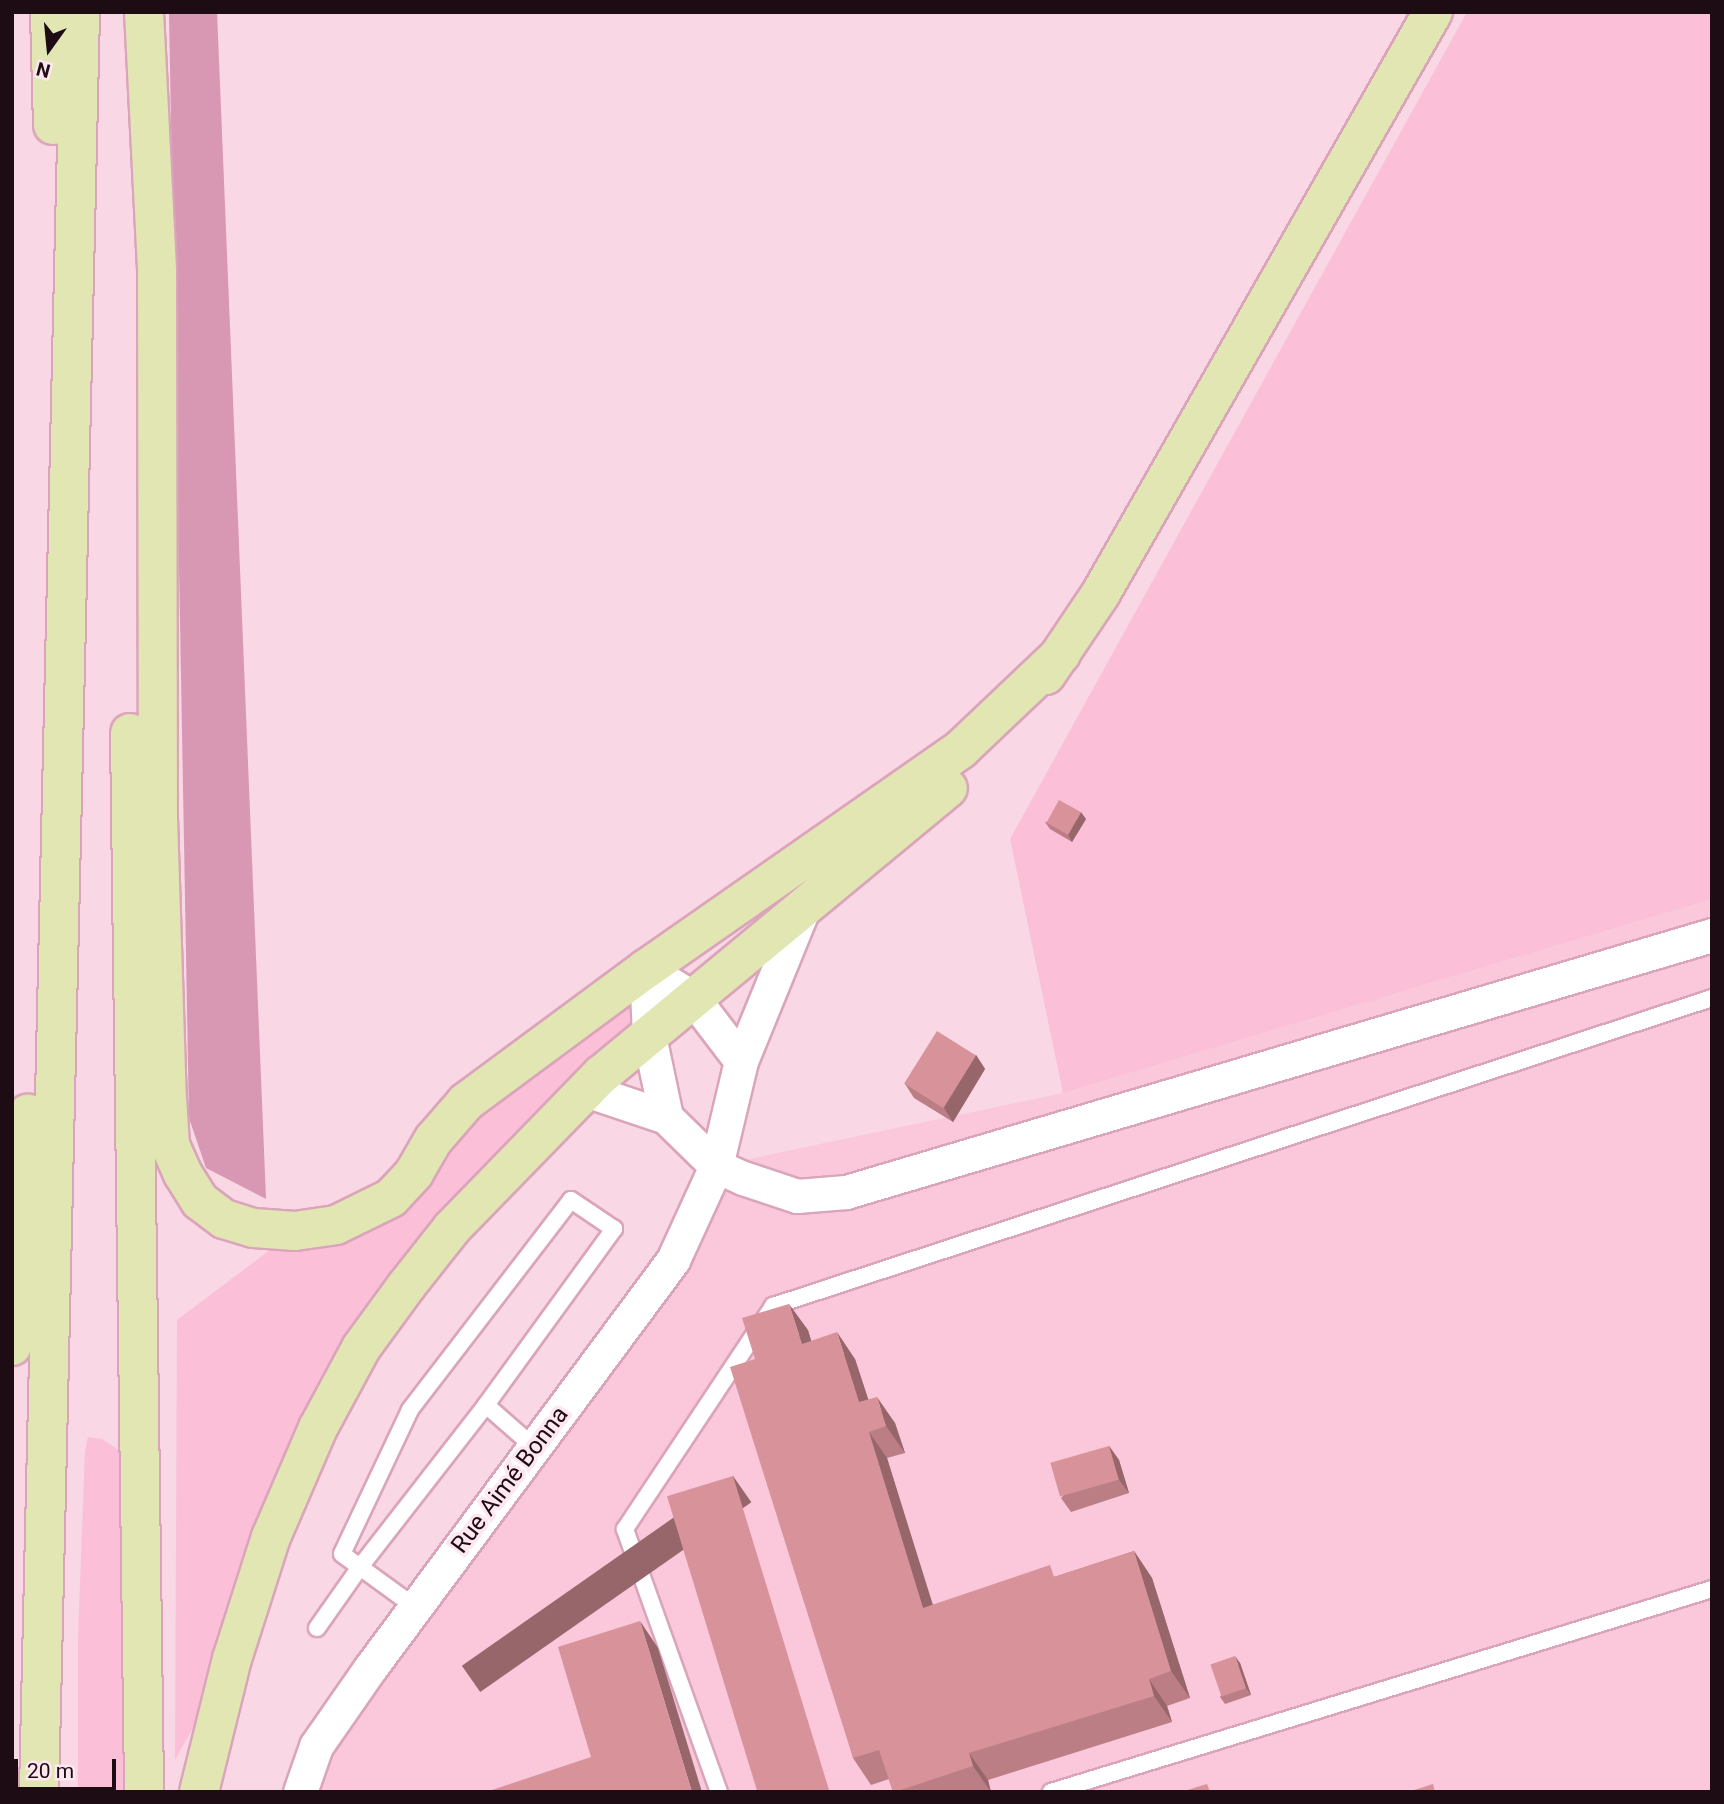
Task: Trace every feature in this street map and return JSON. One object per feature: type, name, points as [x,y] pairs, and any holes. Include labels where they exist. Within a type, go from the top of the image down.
[{"type":"main road","points":[[12,1346],[65,568],[50,12]]},
{"type":"main road","points":[[39,1792],[65,568],[80,12]]},
{"type":"main road","points":[[143,12],[157,260],[158,818],[170,1146],[200,1201],[224,1219],[254,1228],[295,1231],[336,1225],[391,1198],[414,1173],[434,1139],[466,1102],[646,969],[961,750],[1061,654]]},
{"type":"main road","points":[[143,12],[131,811],[144,1792]]},
{"type":"main road","points":[[199,1792],[232,1659],[271,1537],[318,1428],[361,1348],[452,1228],[586,1090],[693,998],[983,759],[1020,714],[1101,593],[1433,12]]},
{"type":"street","name":"Rue Aimé Bonna","points":[[300,1792],[316,1746],[415,1607],[673,1260],[716,1166],[741,1062],[803,909]]},
{"type":"street","points":[[586,1090],[666,1117],[716,1166],[797,1196],[846,1192],[1712,935]]},
{"type":"street","points":[[646,969],[693,998],[741,1062]]},
{"type":"street","points":[[646,969],[649,1036],[666,1117]]},
{"type":"lane","points":[[719,1792],[625,1529],[773,1306],[1712,998]]},
{"type":"lane","points":[[317,1628],[360,1567],[486,1405],[614,1229],[571,1200],[411,1410],[342,1554],[360,1567],[415,1607]]},
{"type":"lane","points":[[486,1405],[534,1447]]},
{"type":"lane","points":[[1051,1792],[1712,1589]]},
{"type":"shaded area","points":[[169,12],[217,12],[266,1199],[206,1168],[189,1118]]},
{"type":"shaded area","points":[[1467,12],[1712,12],[1712,899],[1063,1093],[1010,839]]},
{"type":"shaded area","points":[[1712,899],[1712,1792],[300,1792],[673,1260],[716,1166],[1063,1093]]},
{"type":"shaded area","points":[[652,987],[601,1075],[361,1348],[232,1659],[175,1760],[177,1320],[295,1231],[336,1225],[434,1139]]},
{"type":"shaded area","points":[[88,1437],[102,1439],[120,1451],[127,1792],[78,1792],[78,1637],[85,1451]]},
{"type":"building","points":[[1059,800],[1081,812],[1068,835],[1046,823]]},
{"type":"building","points":[[937,1031],[976,1055],[943,1108],[904,1084]]},
{"type":"building","points":[[789,1304],[802,1344],[837,1332],[859,1402],[877,1397],[886,1426],[869,1432],[923,1608],[1050,1565],[1054,1577],[1134,1551],[1171,1671],[1149,1679],[1154,1696],[969,1753],[973,1766],[895,1792],[879,1750],[853,1758],[730,1367],[755,1359],[742,1318]]},
{"type":"building","points":[[1109,1446],[1119,1480],[1060,1496],[1050,1463]]},
{"type":"building","points":[[733,1476],[830,1792],[757,1792],[667,1496]]},
{"type":"building","points":[[640,1621],[692,1792],[486,1792],[591,1757],[558,1647]]},
{"type":"building","points":[[1235,1656],[1246,1688],[1221,1697],[1210,1664]]},
{"type":"building","points":[[1207,1784],[1210,1792],[1181,1792]]},
{"type":"building","points":[[1433,1784],[1435,1792],[1408,1792]]}]
